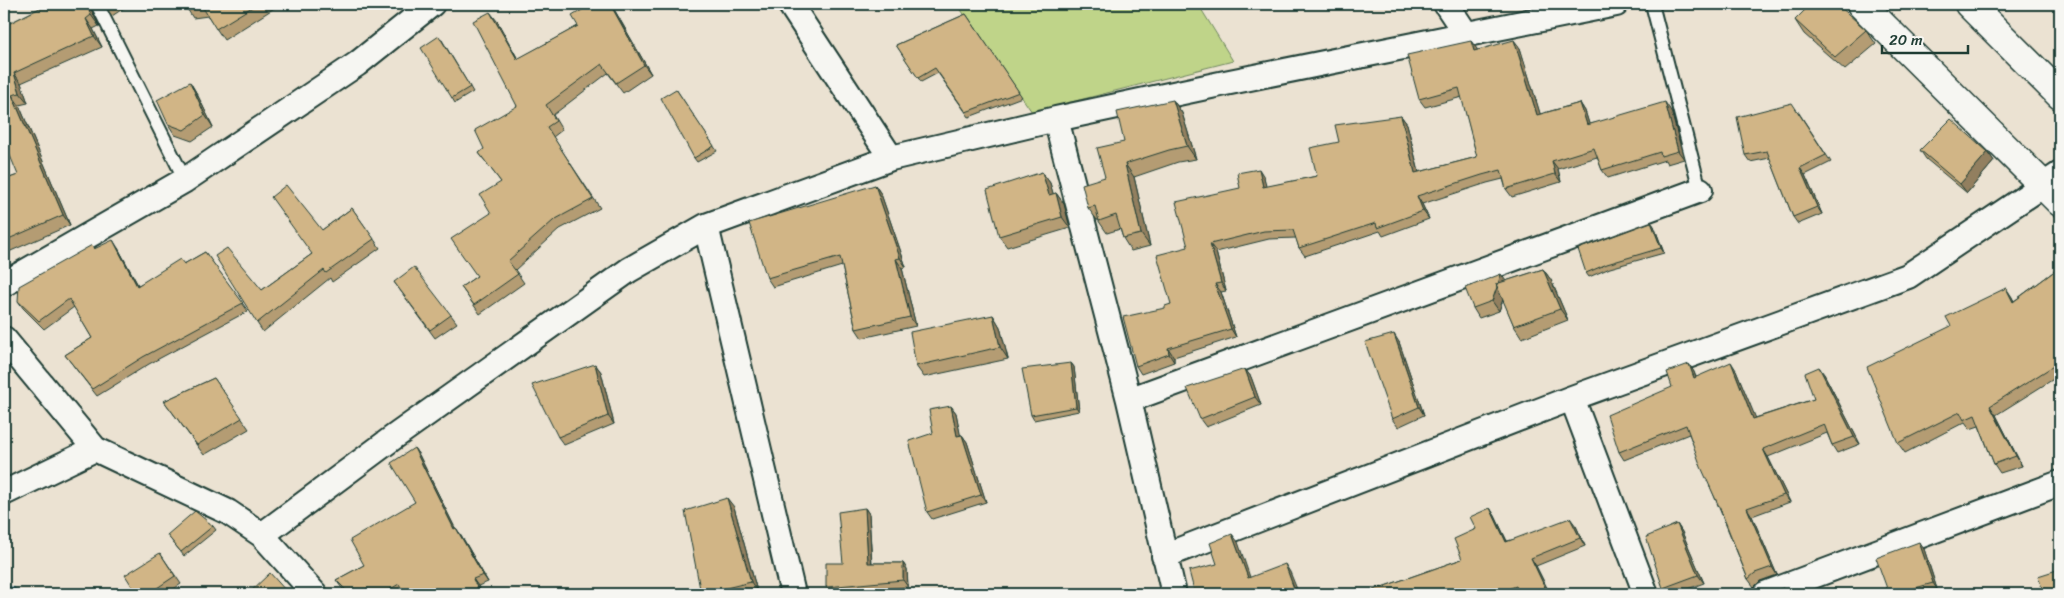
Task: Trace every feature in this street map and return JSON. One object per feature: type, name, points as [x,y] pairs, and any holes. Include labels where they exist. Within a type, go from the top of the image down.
[{"type":"street","points":[[4,284],[185,180],[357,64],[432,4]]},
{"type":"street","points":[[790,4],[891,158]]},
{"type":"street","points":[[1446,4],[1466,34]]},
{"type":"street","points":[[262,535],[394,437],[628,270],[706,226],[891,158],[1056,119],[1616,4]]},
{"type":"street","points":[[1164,556],[1572,398],[1908,276],[2055,187],[1861,4]]},
{"type":"street","points":[[1980,9],[2060,96]]},
{"type":"street","points":[[1056,119],[1129,400],[1174,594]]},
{"type":"street","points":[[1129,400],[1700,190]]},
{"type":"street","points":[[706,226],[793,594]]},
{"type":"street","points":[[4,339],[95,449],[228,512],[262,535],[316,594]]},
{"type":"street","points":[[1572,398],[1646,594]]},
{"type":"street","points":[[4,493],[95,449]]},
{"type":"street","points":[[1765,594],[2060,483]]},
{"type":"lane","points":[[97,4],[185,180]]},
{"type":"lane","points":[[1652,4],[1700,190]]},
{"type":"green space","points":[[957,4],[1198,4],[1233,61],[1032,112]]},
{"type":"building","points":[[48,4],[86,4],[91,15],[86,19],[94,36],[14,73],[20,93],[12,95],[63,215],[4,241],[4,180],[18,175],[4,141],[4,26]]},
{"type":"building","points":[[184,4],[257,4],[216,29],[202,6],[186,8]]},
{"type":"building","points":[[592,4],[610,4],[644,65],[616,83],[602,64],[546,105],[556,121],[547,127],[593,199],[554,220],[508,261],[518,274],[474,305],[461,287],[477,276],[451,239],[491,213],[480,195],[501,182],[479,153],[484,149],[475,130],[517,106],[473,21],[490,12],[517,59],[578,26],[572,16]]},
{"type":"building","points":[[1811,4],[1837,4],[1866,30],[1835,57],[1795,20]]},
{"type":"building","points":[[966,14],[1019,92],[966,112],[935,68],[918,78],[896,45]]},
{"type":"building","points":[[439,36],[470,87],[452,98],[421,48]]},
{"type":"building","points":[[1514,40],[1537,115],[1580,103],[1587,125],[1665,102],[1678,151],[1661,156],[1660,152],[1602,170],[1594,148],[1552,161],[1555,174],[1506,189],[1501,170],[1417,196],[1423,211],[1377,228],[1376,223],[1299,248],[1293,230],[1264,231],[1210,244],[1221,283],[1215,284],[1231,329],[1168,348],[1169,354],[1136,366],[1123,317],[1165,308],[1165,306],[1171,304],[1157,255],[1188,247],[1176,202],[1240,188],[1237,173],[1259,169],[1263,187],[1317,176],[1310,148],[1339,142],[1335,125],[1401,116],[1415,173],[1477,157],[1459,88],[1419,99],[1407,55],[1471,41],[1474,51]]},
{"type":"building","points":[[190,82],[205,115],[184,130],[168,124],[157,100]]},
{"type":"building","points":[[676,89],[714,146],[694,158],[661,98]]},
{"type":"building","points":[[1173,100],[1187,146],[1125,164],[1141,234],[1123,238],[1116,215],[1099,221],[1095,206],[1088,208],[1082,184],[1105,177],[1097,148],[1124,142],[1117,112]]},
{"type":"building","points":[[1792,103],[1826,155],[1800,168],[1817,207],[1793,217],[1767,151],[1745,155],[1737,117]]},
{"type":"building","points":[[1951,119],[1988,152],[1960,184],[1920,150]]},
{"type":"building","points":[[1042,172],[1049,195],[1056,193],[1062,217],[999,236],[987,190]]},
{"type":"building","points":[[286,185],[322,230],[352,208],[374,239],[326,273],[324,270],[257,323],[215,256],[227,248],[262,290],[312,254],[271,197]]},
{"type":"building","points":[[875,185],[900,258],[896,259],[910,317],[856,329],[840,257],[767,278],[749,223]]},
{"type":"building","points":[[1651,222],[1661,248],[1607,264],[1586,273],[1578,249]]},
{"type":"building","points":[[113,240],[137,286],[180,259],[184,264],[205,252],[243,303],[143,357],[92,389],[65,355],[92,338],[69,299],[39,321],[18,301],[19,286],[92,245],[94,249]]},
{"type":"building","points":[[414,267],[451,315],[430,330],[394,282]]},
{"type":"building","points":[[2060,267],[2060,373],[2055,365],[1990,406],[2016,456],[1994,464],[1975,415],[1964,420],[1960,412],[1898,443],[1867,367],[1951,326],[1946,317],[2006,288],[2013,302]]},
{"type":"building","points":[[1543,269],[1560,309],[1514,326],[1496,284]]},
{"type":"building","points":[[1501,274],[1498,284],[1496,284],[1497,287],[1492,301],[1473,308],[1465,288]]},
{"type":"building","points":[[993,315],[1000,347],[916,366],[910,332]]},
{"type":"building","points":[[1394,334],[1419,407],[1392,419],[1365,342]]},
{"type":"building","points":[[1731,362],[1753,419],[1814,399],[1805,373],[1819,367],[1854,437],[1832,445],[1824,424],[1763,449],[1784,495],[1747,508],[1772,567],[1755,573],[1748,579],[1701,467],[1686,425],[1619,452],[1607,415],[1672,387],[1667,372],[1689,364],[1694,378]]},
{"type":"building","points":[[1071,363],[1076,407],[1031,415],[1022,369]]},
{"type":"building","points":[[595,364],[608,416],[558,437],[532,385]]},
{"type":"building","points":[[1245,369],[1255,397],[1200,419],[1187,388]]},
{"type":"building","points":[[214,378],[242,418],[197,445],[164,401]]},
{"type":"building","points":[[951,406],[957,436],[962,435],[981,495],[927,512],[909,441],[933,433],[929,410]]},
{"type":"building","points":[[414,448],[454,529],[456,528],[483,575],[473,579],[480,594],[405,594],[399,584],[382,594],[350,594],[336,580],[364,565],[350,540],[415,502],[391,463]]},
{"type":"building","points":[[727,498],[751,582],[701,594],[685,511]]},
{"type":"building","points":[[865,508],[868,563],[903,563],[903,580],[826,587],[826,563],[843,563],[838,512]]},
{"type":"building","points":[[1490,508],[1506,542],[1570,518],[1580,538],[1531,558],[1548,594],[1519,594],[1516,586],[1495,594],[1362,594],[1462,559],[1454,539],[1476,529],[1470,517]]},
{"type":"building","points":[[195,511],[213,526],[181,552],[167,535]]},
{"type":"building","points":[[1677,524],[1698,575],[1663,588],[1646,537]]},
{"type":"building","points":[[1232,534],[1248,578],[1285,564],[1296,594],[1195,594],[1189,571],[1217,564],[1210,543]]},
{"type":"building","points":[[1919,542],[1933,583],[1889,594],[1876,558]]},
{"type":"building","points":[[160,553],[175,576],[148,594],[137,594],[125,575]]},
{"type":"building","points":[[2060,569],[2060,594],[2044,594],[2038,576]]},
{"type":"building","points":[[270,573],[287,592],[285,594],[248,594]]},
{"type":"building","points":[[1783,588],[1785,594],[1765,594]]},
{"type":"waterway","points":[[4,591],[12,591],[16,594]]}]
